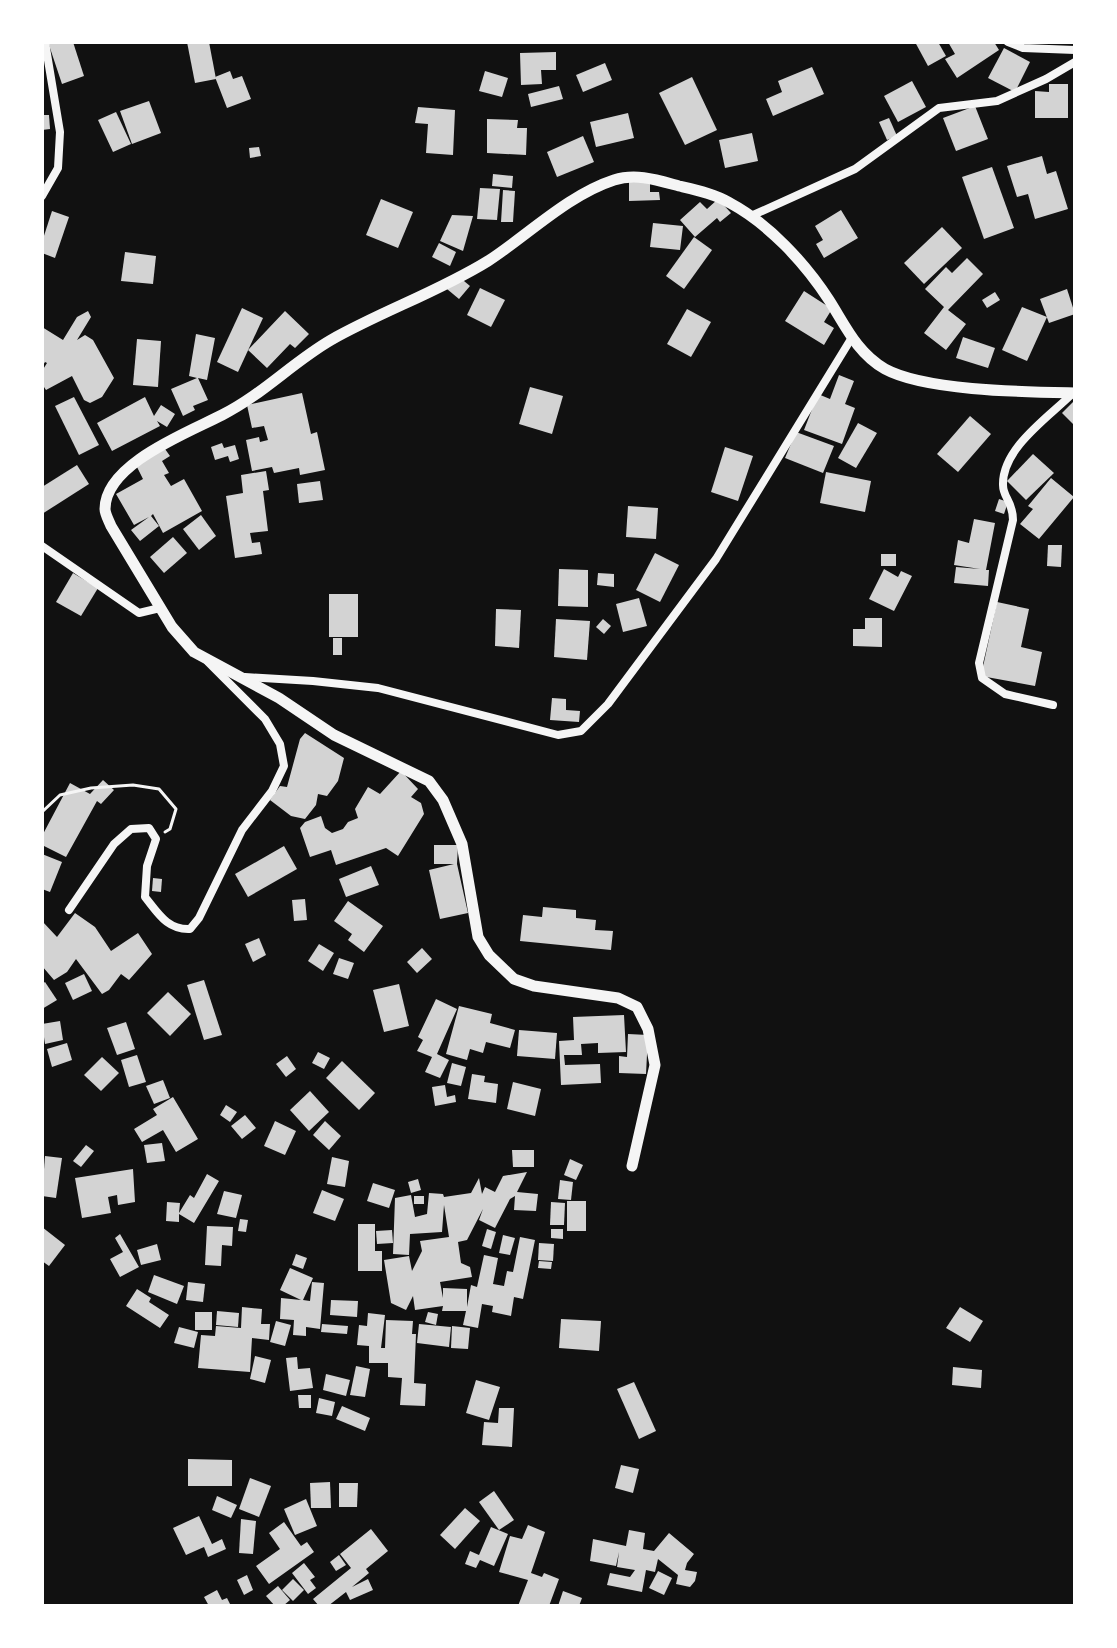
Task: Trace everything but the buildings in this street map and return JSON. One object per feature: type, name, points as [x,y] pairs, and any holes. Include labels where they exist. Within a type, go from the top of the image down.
[{"type":"street","points":[[42,196],[58,168],[60,132],[45,42]]},
{"type":"street","points":[[1008,42],[1023,48],[1075,50]]},
{"type":"street","points":[[751,216],[855,169],[939,108],[997,101],[1075,62]]},
{"type":"street","points":[[632,1166],[655,1065],[648,1029],[637,1007],[618,998],[534,986],[514,979],[489,955],[478,937],[462,844],[443,800],[429,781],[334,735],[279,698],[194,652],[172,627],[104,511],[109,491],[126,468],[240,406],[328,342],[487,261],[565,205],[613,180],[633,176],[703,192],[729,202],[751,216],[788,249],[817,282],[851,339],[882,367],[906,379],[987,389],[1074,393]]},
{"type":"street","points":[[240,677],[378,688],[558,735],[581,731],[608,704],[716,559],[851,339]]},
{"type":"street","points":[[1053,705],[1005,694],[982,678],[979,663],[1013,520],[1013,504],[1004,494],[1007,463],[1022,443],[1074,393]]},
{"type":"street","points":[[42,546],[139,613],[160,608]]},
{"type":"street","points":[[69,910],[114,844],[131,829],[149,828],[156,839],[147,866],[145,897],[169,924],[177,929],[190,929],[199,918],[242,830],[272,791],[284,766],[280,744],[265,719],[205,658]]},
{"type":"path","points":[[42,812],[60,795],[91,788],[133,785],[159,789],[176,809],[170,829],[156,839]]}]
